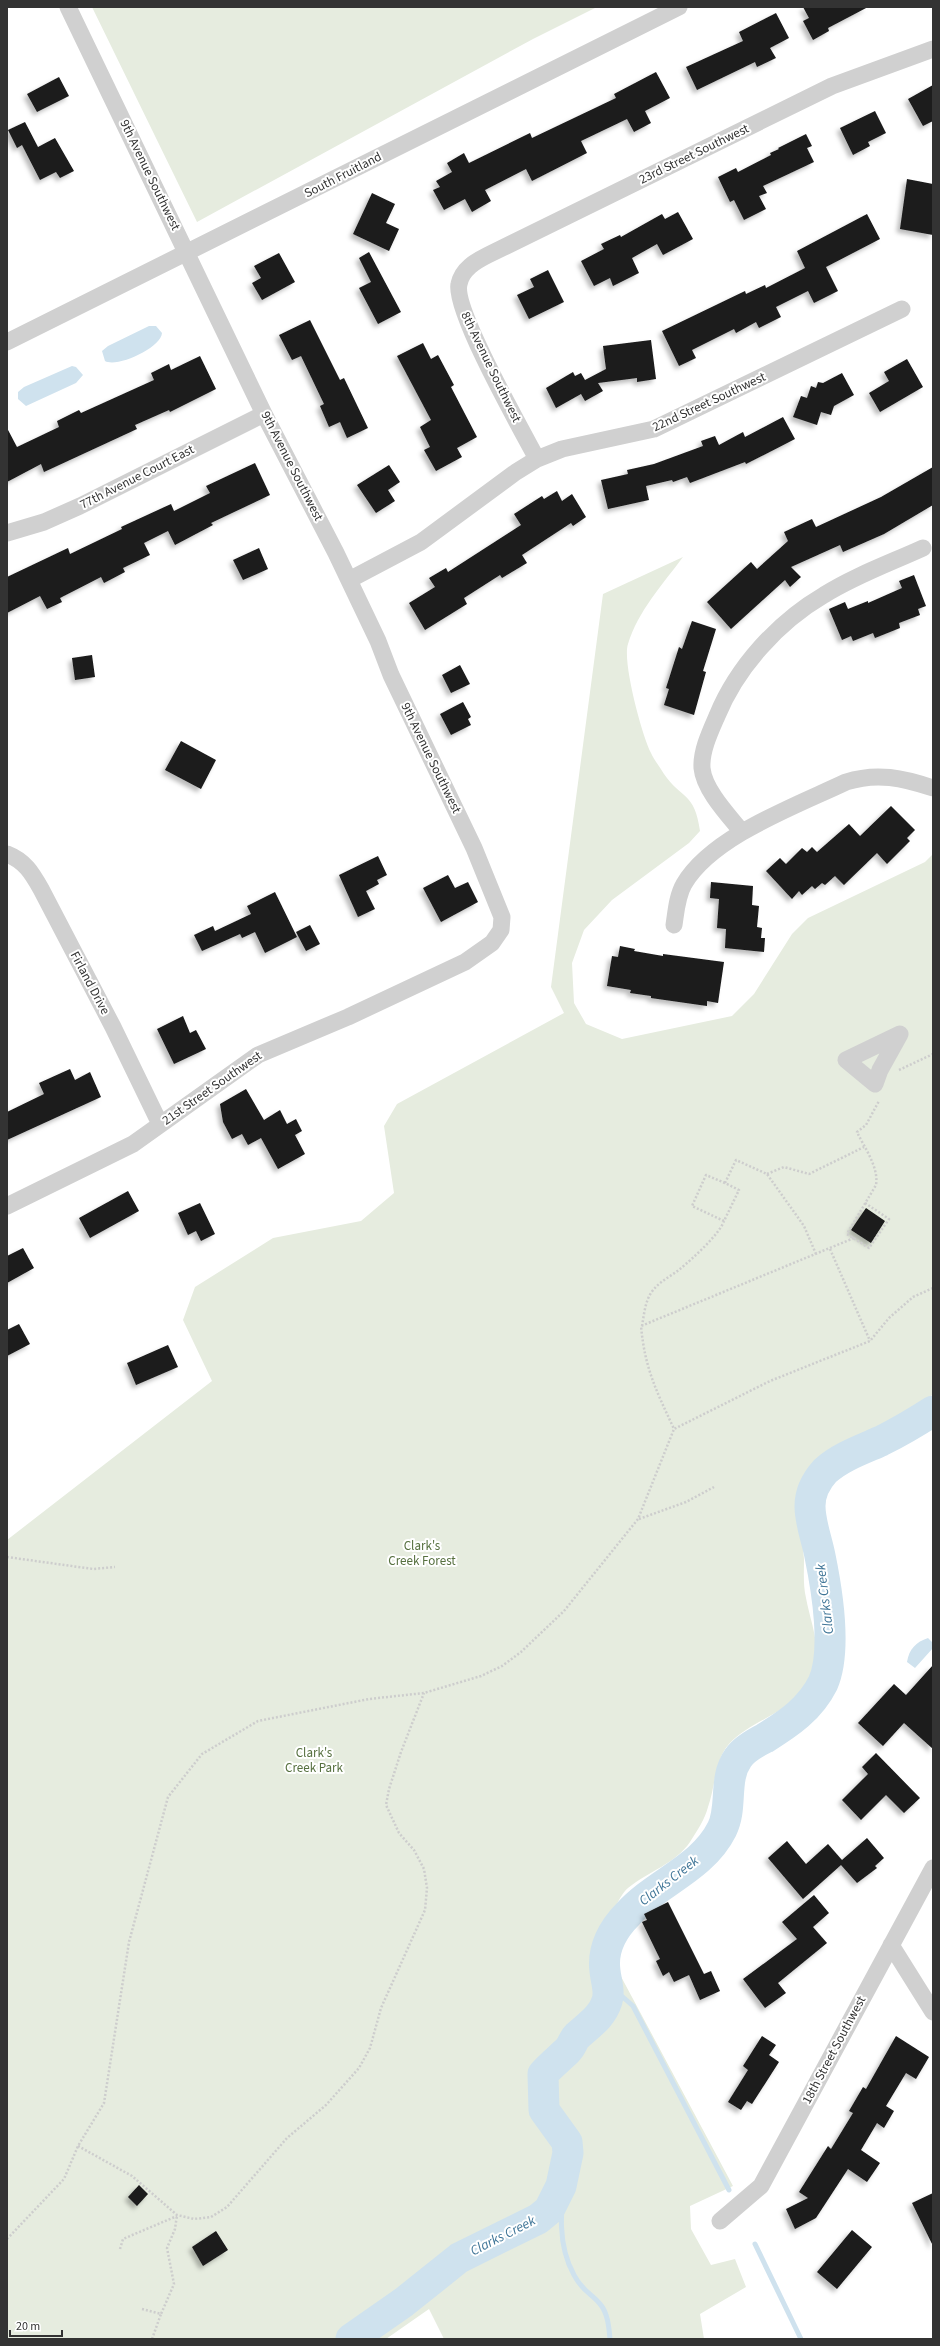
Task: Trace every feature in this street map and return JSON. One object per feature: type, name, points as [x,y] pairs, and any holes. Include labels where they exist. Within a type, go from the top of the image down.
[{"type":"street","name":"9th Avenue Southwest","points":[[68,7],[188,253],[264,414],[349,580],[378,642],[390,675],[492,888],[502,917],[500,930]]},
{"type":"street","name":"South Fruitland","points":[[7,342],[188,253],[678,7]]},
{"type":"street","name":"23rd Street Southwest","points":[[463,273],[474,263],[495,251],[832,86],[933,49]]},
{"type":"street","name":"8th Avenue Southwest","points":[[463,273],[458,291],[465,318],[536,459]]},
{"type":"street","name":"22nd Street Southwest","points":[[349,580],[421,542],[536,459],[562,449],[654,429],[902,308]]},
{"type":"street","name":"77th Avenue Court East","points":[[7,533],[44,522],[80,506],[264,414]]},
{"type":"street","points":[[742,832],[722,808],[709,786],[702,769],[710,733],[734,684],[753,656],[801,610],[824,594],[923,548]]},
{"type":"street","points":[[674,925],[678,902],[684,884],[700,863],[742,832],[846,782],[860,777],[888,776],[933,788]]},
{"type":"street","name":"Firland Drive","points":[[7,854],[18,858],[29,868],[41,889],[113,1027],[160,1124]]},
{"type":"street","name":"21st Street Southwest","points":[[7,1206],[133,1144],[252,1058],[465,962],[487,948],[500,930]]},
{"type":"street","points":[[900,1034],[880,1070],[877,1091],[846,1060],[900,1034]]},
{"type":"street","name":"18th Street Southwest","points":[[720,2221],[761,2186],[933,1868]]},
{"type":"street","points":[[891,1945],[933,2012]]},
{"type":"path","points":[[895,1072],[933,1054]]},
{"type":"path","points":[[866,1203],[889,1219],[869,1248],[847,1234],[866,1203],[873,1193],[877,1180],[872,1162],[857,1132],[866,1125],[877,1091]]},
{"type":"path","points":[[767,1174],[784,1167],[810,1174],[864,1147]]},
{"type":"path","points":[[725,1183],[736,1160],[767,1174],[804,1226],[816,1254]]},
{"type":"path","points":[[674,1429],[649,1376],[643,1348],[641,1326],[651,1293],[662,1280],[679,1270],[693,1257],[722,1227],[739,1190],[706,1175],[692,1206],[724,1221]]},
{"type":"path","points":[[641,1326],[854,1238]]},
{"type":"path","points":[[830,1248],[870,1341]]},
{"type":"path","points":[[7,2239],[64,2179],[78,2146],[104,2103],[129,1942],[168,1797],[202,1754],[258,1721],[369,1699],[424,1693],[481,1676],[502,1666],[521,1652],[564,1611],[638,1519],[674,1429],[770,1381],[870,1341],[889,1318],[913,1297],[933,1288]]},
{"type":"path","points":[[638,1519],[686,1502],[714,1487]]},
{"type":"path","points":[[7,1557],[93,1570],[115,1567]]},
{"type":"path","points":[[78,2146],[132,2176],[177,2215],[194,2219],[211,2217],[227,2207],[287,2138],[307,2122],[344,2086],[359,2068],[370,2048],[381,2008],[425,1910],[427,1888],[424,1869],[414,1850],[399,1833],[386,1805],[389,1789],[401,1752],[424,1693]]},
{"type":"path","points":[[120,2249],[123,2239],[177,2215]]},
{"type":"path","points":[[152,2339],[174,2284],[167,2248],[175,2228],[177,2215]]},
{"type":"path","points":[[142,2309],[162,2314]]},
{"type":"green space","points":[[92,7],[597,7],[533,39],[197,222]]},
{"type":"green space","name":"Clark's Creek Forest","points":[[683,557],[659,588],[638,620],[628,644],[627,653],[630,681],[638,716],[647,744],[652,756],[670,782],[691,802],[698,818],[700,831],[689,843],[612,900],[584,930],[572,963],[574,1003],[586,1024],[622,1039],[732,1016],[754,994],[792,934],[808,918],[925,862],[933,854],[933,1394],[920,1406],[905,1416],[834,1453],[820,1464],[810,1476],[803,1495],[801,1506],[801,1528],[804,1559],[804,1588],[817,1653],[814,1671],[807,1685],[798,1696],[776,1713],[740,1735],[724,1750],[718,1766],[705,1816],[690,1842],[677,1856],[636,1882],[624,1892],[606,1928],[602,1941],[733,2186],[690,2206],[691,2229],[711,2265],[735,2259],[746,2287],[700,2314],[704,2339],[444,2339],[429,2309],[386,2339],[7,2339],[7,1540],[212,1381],[183,1320],[195,1287],[273,1238],[361,1221],[394,1193],[384,1126],[397,1104],[564,1013],[551,987],[603,594]]},
{"type":"water","points":[[149,326],[156,326],[162,333],[160,339],[154,345],[138,355],[119,362],[105,361],[102,351],[108,346]]},
{"type":"water","points":[[72,366],[76,367],[83,375],[76,383],[26,406],[18,399],[18,392],[24,387]]},
{"type":"water","points":[[928,1638],[933,1643],[933,1648],[915,1668],[907,1662],[909,1653],[917,1644]]},
{"type":"building","points":[[803,7],[868,7],[828,28],[829,31],[813,40],[803,21],[809,18]]},
{"type":"building","points":[[776,13],[789,38],[770,48],[776,58],[757,67],[755,62],[697,90],[686,67],[743,41],[739,32]]},
{"type":"building","points":[[656,72],[670,98],[645,111],[651,123],[634,132],[627,119],[581,141],[587,153],[532,181],[526,169],[485,190],[491,201],[472,212],[465,199],[444,210],[433,190],[440,187],[436,181],[452,172],[447,163],[464,153],[469,163],[530,133],[532,138],[616,98],[614,94]]},
{"type":"building","points":[[59,77],[69,96],[37,112],[27,94]]},
{"type":"building","points":[[933,85],[933,121],[923,126],[908,99]]},
{"type":"building","points":[[875,111],[886,133],[868,142],[870,146],[853,155],[840,128]]},
{"type":"building","points":[[25,122],[38,147],[55,138],[74,171],[60,178],[56,172],[40,180],[22,145],[17,148],[8,130]]},
{"type":"building","points":[[806,134],[812,146],[807,148],[814,162],[763,186],[767,193],[759,196],[766,209],[744,220],[734,200],[730,202],[718,177],[736,168],[738,172],[771,155],[770,153],[779,149],[778,148]]},
{"type":"building","points":[[907,179],[933,184],[933,235],[900,229]]},
{"type":"building","points":[[372,193],[395,204],[386,223],[399,229],[389,251],[353,234]]},
{"type":"building","points":[[678,212],[693,239],[663,255],[657,244],[632,258],[639,273],[613,286],[610,278],[594,286],[581,261],[604,249],[601,244],[620,235],[621,237],[662,214],[665,219]]},
{"type":"building","points":[[867,214],[880,239],[826,267],[838,291],[814,303],[808,291],[776,307],[781,317],[759,328],[756,322],[736,333],[734,329],[692,350],[696,358],[679,366],[662,331],[745,291],[746,294],[765,285],[766,288],[805,268],[797,251]]},
{"type":"building","points":[[369,252],[401,312],[378,324],[359,288],[371,282],[359,258]]},
{"type":"building","points":[[279,253],[295,282],[262,300],[252,283],[261,278],[254,266]]},
{"type":"building","points":[[548,270],[564,302],[529,319],[517,295],[534,287],[530,279]]},
{"type":"building","points":[[310,320],[340,380],[344,378],[368,428],[347,438],[340,422],[329,427],[320,406],[324,404],[301,356],[292,360],[279,335]]},
{"type":"building","points":[[651,340],[656,379],[637,382],[637,378],[598,383],[603,391],[585,401],[581,394],[556,408],[546,388],[573,372],[575,376],[581,373],[585,380],[606,369],[603,346]]},
{"type":"building","points":[[423,343],[431,359],[438,355],[454,385],[451,387],[477,437],[457,448],[462,457],[436,471],[424,450],[430,447],[420,427],[431,420],[397,356]]},
{"type":"building","points":[[200,356],[216,389],[170,412],[169,410],[135,425],[137,429],[44,472],[41,464],[7,482],[7,428],[17,447],[59,427],[57,421],[79,410],[81,413],[154,380],[151,373],[169,364],[171,370]]},
{"type":"building","points":[[907,359],[923,387],[880,412],[869,393],[889,381],[884,372]]},
{"type":"building","points":[[842,373],[854,395],[834,406],[831,415],[821,412],[817,425],[793,417],[801,396],[807,398],[811,386],[816,388],[818,382],[823,383]]},
{"type":"building","points":[[783,417],[795,439],[746,464],[745,462],[690,483],[687,477],[673,482],[672,480],[646,486],[649,500],[608,509],[601,480],[628,474],[627,470],[654,464],[703,446],[701,441],[715,436],[719,445],[743,432],[745,437]]},
{"type":"building","points":[[255,463],[270,495],[211,523],[213,525],[175,545],[168,531],[144,543],[150,555],[123,568],[125,572],[104,583],[101,577],[60,598],[62,602],[47,609],[40,596],[7,613],[7,577],[68,548],[70,554],[122,529],[121,527],[171,504],[174,511],[210,493],[206,486]]},
{"type":"building","points":[[389,465],[400,482],[388,490],[395,501],[376,513],[357,485]]},
{"type":"building","points":[[933,467],[933,505],[884,534],[843,552],[840,545],[791,567],[801,577],[790,587],[785,580],[731,629],[707,602],[751,562],[757,569],[788,541],[784,532],[812,519],[816,527],[881,497]]},
{"type":"building","points":[[557,491],[562,501],[572,494],[586,517],[573,526],[571,523],[522,555],[527,563],[502,578],[500,575],[464,598],[467,604],[425,630],[409,603],[435,587],[429,578],[446,568],[448,572],[521,525],[514,514],[542,496],[544,499]]},
{"type":"building","points":[[259,548],[268,569],[243,580],[233,560]]},
{"type":"building","points":[[914,575],[926,606],[918,609],[920,615],[899,623],[900,628],[875,638],[873,633],[853,641],[851,636],[842,640],[829,609],[845,602],[848,609],[868,601],[868,603],[902,588],[899,581]]},
{"type":"building","points":[[692,621],[716,629],[703,671],[706,672],[694,715],[664,705],[669,689],[666,688],[679,647],[682,649]]},
{"type":"building","points":[[92,655],[95,677],[75,680],[72,658]]},
{"type":"building","points":[[460,665],[470,684],[451,693],[442,675]]},
{"type":"building","points":[[463,702],[471,717],[468,719],[471,725],[451,735],[440,714]]},
{"type":"building","points":[[181,741],[216,760],[201,789],[165,770]]},
{"type":"building","points":[[891,806],[915,830],[907,838],[910,841],[887,864],[877,853],[844,885],[835,876],[825,885],[822,883],[815,889],[812,886],[802,895],[799,891],[792,899],[766,871],[780,858],[786,864],[802,848],[807,852],[812,847],[817,852],[849,824],[860,836]]},
{"type":"building","points":[[378,856],[387,875],[377,880],[379,884],[366,891],[375,909],[358,917],[339,875]]},
{"type":"building","points":[[448,875],[455,888],[468,882],[478,902],[441,922],[423,888]]},
{"type":"building","points":[[711,882],[753,886],[752,905],[759,906],[757,927],[762,928],[761,938],[765,938],[764,952],[725,948],[726,929],[717,928],[719,899],[710,898]]},
{"type":"building","points":[[275,892],[297,937],[265,953],[255,932],[242,938],[240,934],[202,951],[194,935],[213,926],[215,931],[251,914],[247,906]]},
{"type":"building","points":[[310,925],[320,944],[306,951],[296,932]]},
{"type":"building","points":[[620,946],[635,949],[634,951],[663,956],[663,954],[724,962],[718,1003],[707,1001],[707,1006],[651,998],[651,996],[630,993],[631,990],[607,986],[612,956],[618,957]]},
{"type":"building","points":[[183,1016],[190,1033],[196,1030],[206,1049],[174,1064],[157,1029]]},
{"type":"building","points":[[70,1069],[75,1080],[90,1072],[101,1097],[7,1140],[7,1112],[44,1094],[39,1083]]},
{"type":"building","points":[[246,1089],[264,1120],[280,1110],[287,1124],[296,1119],[302,1131],[295,1135],[305,1154],[278,1169],[261,1138],[248,1145],[242,1134],[232,1139],[223,1122],[220,1104]]},
{"type":"building","points":[[128,1191],[139,1211],[90,1238],[79,1218]]},
{"type":"building","points":[[200,1203],[215,1234],[201,1241],[196,1231],[188,1235],[178,1213]]},
{"type":"building","points":[[866,1208],[885,1221],[871,1243],[851,1230]]},
{"type":"building","points":[[23,1248],[34,1268],[7,1283],[7,1256]]},
{"type":"building","points":[[19,1324],[30,1344],[7,1356],[7,1330]]},
{"type":"building","points":[[168,1345],[178,1367],[136,1385],[127,1363]]},
{"type":"building","points":[[933,1665],[933,1749],[904,1723],[883,1746],[858,1723],[894,1684],[906,1695]]},
{"type":"building","points":[[876,1753],[920,1798],[904,1813],[886,1795],[861,1820],[842,1800],[868,1774],[862,1767]]},
{"type":"building","points":[[867,1838],[884,1858],[875,1866],[877,1868],[857,1883],[841,1865],[803,1899],[768,1858],[787,1841],[806,1864],[828,1844],[842,1860]]},
{"type":"building","points":[[814,1895],[829,1913],[813,1927],[827,1943],[778,1983],[786,1993],[765,2008],[743,1979],[797,1939],[782,1922]]},
{"type":"building","points":[[668,1902],[704,1974],[711,1971],[720,1991],[700,2000],[689,1975],[674,1982],[669,1972],[663,1976],[656,1961],[660,1959],[642,1922],[647,1920],[644,1914]]},
{"type":"building","points":[[762,2036],[776,2045],[769,2055],[779,2062],[752,2104],[747,2101],[741,2110],[728,2102],[748,2070],[743,2066]]},
{"type":"building","points":[[896,2036],[929,2057],[916,2079],[906,2073],[886,2106],[894,2111],[884,2128],[877,2123],[861,2150],[880,2163],[867,2182],[848,2169],[816,2218],[795,2229],[786,2209],[808,2198],[799,2192],[828,2146],[831,2149],[853,2113],[849,2111],[863,2087],[866,2089]]},
{"type":"building","points":[[139,2185],[148,2194],[137,2206],[128,2197]]},
{"type":"building","points":[[933,2193],[933,2246],[912,2203]]},
{"type":"building","points":[[852,2230],[872,2247],[837,2289],[817,2272]]},
{"type":"building","points":[[216,2231],[228,2250],[203,2266],[192,2247]]},
{"type":"waterway","name":"Clarks Creek","points":[[351,2339],[404,2302],[459,2258],[538,2219],[549,2210],[561,2186],[568,2153],[567,2142],[544,2110],[543,2074],[571,2047],[576,2038],[595,2020],[605,2007],[608,1994],[605,1971],[605,1955],[613,1933],[623,1920],[640,1903],[703,1855],[722,1829],[727,1812],[729,1784],[733,1766],[738,1758],[750,1746],[765,1738],[798,1715],[812,1700],[823,1683],[827,1670],[830,1638],[828,1603],[823,1570],[810,1512],[810,1501],[814,1487],[825,1471],[831,1466],[852,1454],[888,1438],[933,1411]]},
{"type":"waterway","points":[[607,1983],[633,2006],[729,2190]]},
{"type":"waterway","points":[[566,2165],[561,2221],[564,2249],[568,2262],[577,2280],[603,2308],[608,2321],[610,2339]]},
{"type":"waterway","points":[[755,2244],[801,2339]]},
{"type":"park label","name":"Clark's Creek Park","points":[[314,1760]]}]
